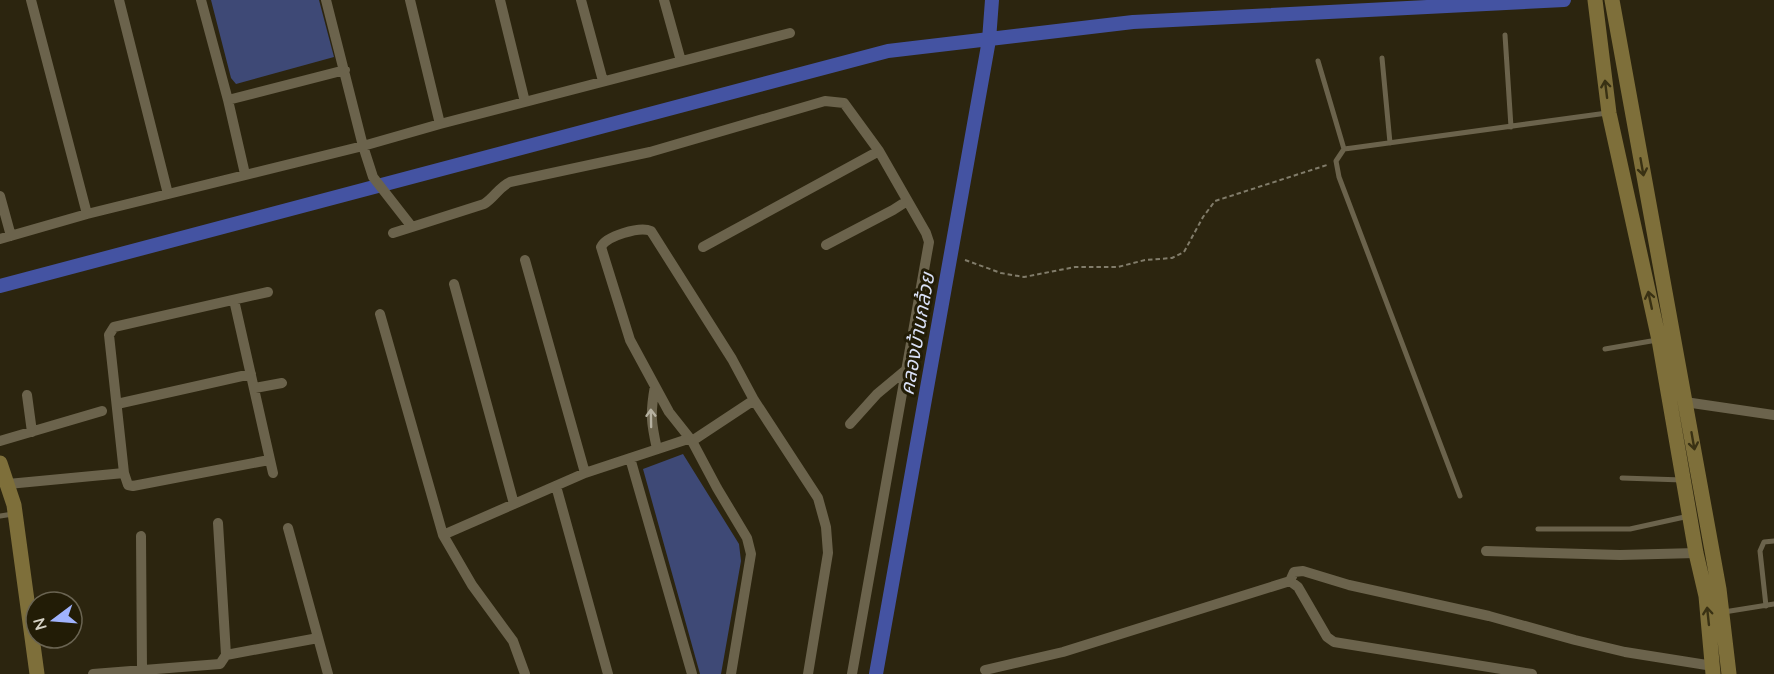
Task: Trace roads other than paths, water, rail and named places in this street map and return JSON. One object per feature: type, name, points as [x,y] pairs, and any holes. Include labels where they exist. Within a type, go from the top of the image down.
[{"type":"street","points":[[31,0],[87,213]]},
{"type":"street","points":[[119,0],[168,194]]},
{"type":"street","points":[[201,0],[228,100],[244,174]]},
{"type":"street","points":[[326,0],[373,177],[412,227]]},
{"type":"street","points":[[410,0],[440,124]]},
{"type":"street","points":[[500,0],[525,102]]},
{"type":"street","points":[[581,0],[603,81]]},
{"type":"street","points":[[664,0],[681,61]]},
{"type":"street","points":[[985,670],[1063,652],[1290,581],[1294,572],[1303,571],[1349,585],[1489,616],[1624,652],[1713,670],[1706,596],[1696,554],[1684,480],[1677,402],[1659,340],[1609,113],[1595,0]]},
{"type":"street","points":[[1612,0],[1677,402],[1722,612],[1730,674]]},
{"type":"street","points":[[0,196],[5,237],[87,213],[363,146],[790,33]]},
{"type":"street","points":[[228,100],[345,70]]},
{"type":"street","points":[[393,233],[484,204],[492,200],[502,187],[510,182],[650,152],[825,101],[844,103],[879,152],[929,242],[852,674]]},
{"type":"street","points":[[703,247],[879,152]]},
{"type":"street","points":[[826,245],[907,201]]},
{"type":"street","points":[[731,674],[751,554],[747,538],[690,440],[669,412],[630,340],[601,247],[606,240],[643,228],[651,231],[680,275],[732,359],[754,400],[818,498],[826,527],[828,554],[808,674]]},
{"type":"street","points":[[525,260],[585,473]]},
{"type":"street","points":[[454,284],[514,504]]},
{"type":"street","points":[[268,292],[111,328],[109,335],[124,473],[128,485],[133,486],[269,460]]},
{"type":"street","points":[[234,300],[273,474]]},
{"type":"street","points":[[380,314],[442,535],[472,585],[513,640],[525,674]]},
{"type":"street","points":[[850,424],[877,394],[907,369]]},
{"type":"street","points":[[117,404],[251,374]]},
{"type":"street","points":[[255,388],[282,383]]},
{"type":"street","points":[[655,386],[651,426],[657,450]]},
{"type":"street","points":[[27,395],[32,432]]},
{"type":"street","points":[[442,535],[585,473],[690,440],[754,400]]},
{"type":"street","points":[[1677,402],[1774,415]]},
{"type":"street","points":[[0,441],[102,411]]},
{"type":"street","points":[[630,458],[692,674]]},
{"type":"street","points":[[0,463],[8,483],[7,515],[37,674]]},
{"type":"street","points":[[8,483],[124,473]]},
{"type":"street","points":[[556,486],[608,674]]},
{"type":"street","points":[[218,523],[222,664]]},
{"type":"street","points":[[288,528],[328,674]]},
{"type":"street","points":[[141,536],[142,670]]},
{"type":"street","points":[[1486,550],[1620,555],[1696,554]]},
{"type":"street","points":[[1290,581],[1298,587],[1327,637],[1334,642],[1532,674]]},
{"type":"street","points":[[93,674],[222,664],[318,638]]},
{"type":"lane","points":[[1505,35],[1511,127]]},
{"type":"lane","points":[[1382,58],[1390,143]]},
{"type":"lane","points":[[1318,61],[1344,149]]},
{"type":"lane","points":[[1460,496],[1343,188],[1336,161],[1344,149],[1609,113]]},
{"type":"lane","points":[[1605,349],[1659,340]]},
{"type":"lane","points":[[1623,478],[1684,480]]},
{"type":"lane","points":[[1538,529],[1630,529],[1690,516]]},
{"type":"lane","points":[[1766,606],[1760,551],[1764,542],[1774,541]]},
{"type":"lane","points":[[1722,612],[1774,604]]},
{"type":"waterway","name":"คลองบ้านกล้วย","points":[[876,674],[989,40],[992,0]]},
{"type":"waterway","points":[[0,286],[888,51],[1133,22],[1564,0]]}]
